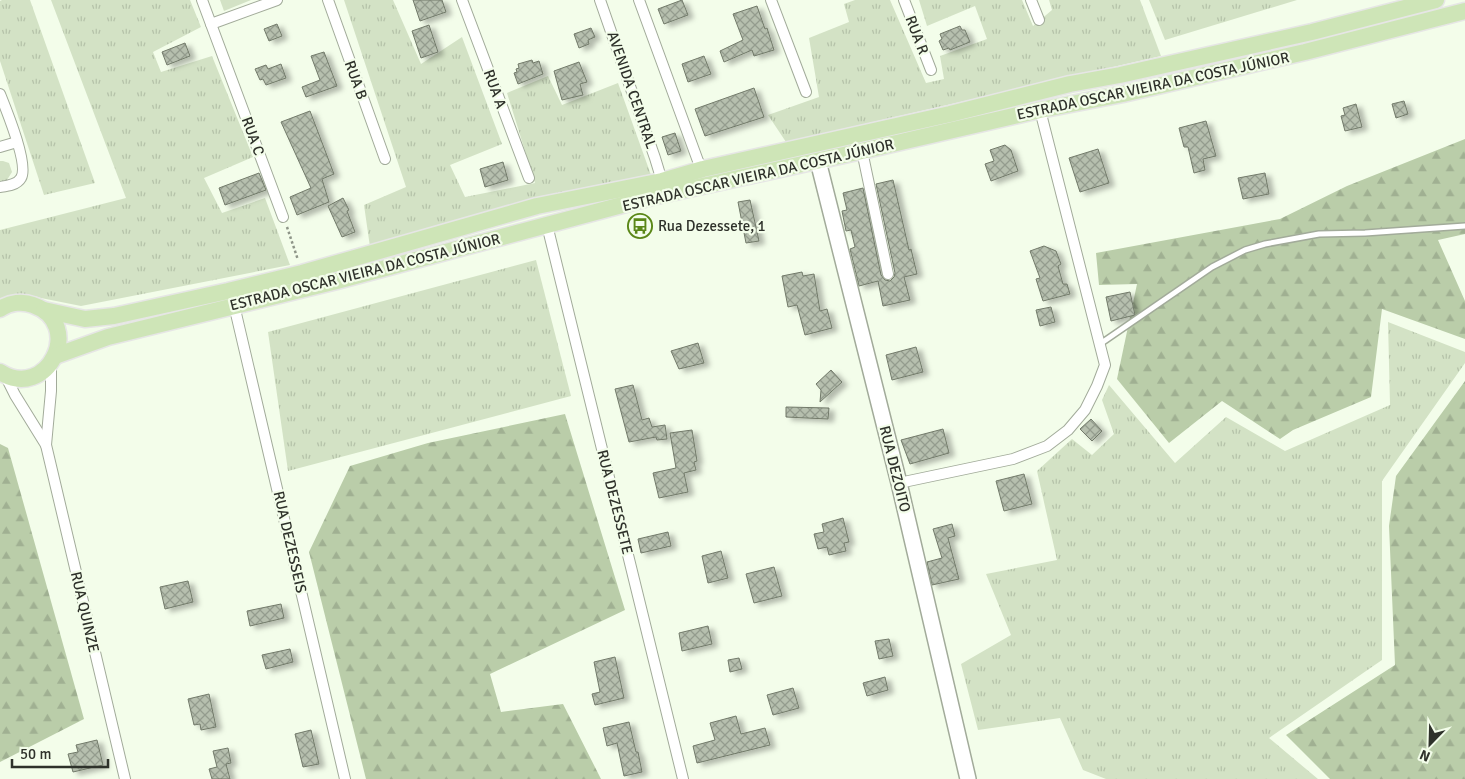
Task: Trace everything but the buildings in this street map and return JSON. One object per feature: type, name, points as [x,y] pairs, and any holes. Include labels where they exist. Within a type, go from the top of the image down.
[{"type":"main road","name":"ESTRADA OSCAR VIEIRA DA COSTA JÚNIOR","points":[[0,308],[20,302],[44,310],[85,319],[114,316],[302,273],[537,206],[662,181],[703,169],[950,114],[1077,83],[1312,32],[1436,0]]},
{"type":"main road","name":"ESTRADA OSCAR VIEIRA DA COSTA JÚNIOR","points":[[2,373],[22,378],[30,377],[38,374],[53,360],[108,337],[337,281],[652,197],[1040,110],[1123,94],[1306,52],[1465,11]]},
{"type":"main road","name":"RUA DEZOITO","points":[[818,160],[899,483],[968,779]]},
{"type":"main road","points":[[44,310],[50,316],[58,332],[58,348],[53,360]]},
{"type":"street","name":"RUA C","points":[[202,0],[283,216]]},
{"type":"street","points":[[211,24],[277,0]]},
{"type":"street","name":"RUA B","points":[[328,0],[385,159]]},
{"type":"street","name":"RUA A","points":[[462,0],[529,178]]},
{"type":"street","name":"AVENIDA CENTRAL","points":[[600,0],[662,181]]},
{"type":"street","points":[[639,0],[698,161],[703,169]]},
{"type":"street","points":[[770,0],[806,92]]},
{"type":"street","name":"RUA R","points":[[904,0],[931,70]]},
{"type":"street","points":[[1031,0],[1039,20]]},
{"type":"street","points":[[0,94],[17,142],[23,170],[21,178],[12,185],[0,187]]},
{"type":"street","points":[[899,483],[1013,459],[1048,446],[1068,430],[1085,410],[1105,365],[1040,110]]},
{"type":"street","points":[[0,146],[17,142]]},
{"type":"street","points":[[862,151],[888,274]]},
{"type":"street","name":"RUA DEZESSETE","points":[[547,225],[683,779]]},
{"type":"street","name":"RUA DEZESSEIS","points":[[234,305],[345,779]]},
{"type":"street","name":"RUA QUINZE","points":[[53,360],[46,445],[124,779]]},
{"type":"street","name":"RUA QUINZE","points":[[2,373],[46,445]]},
{"type":"lane","points":[[1100,344],[1212,268],[1245,250],[1265,244],[1319,234],[1365,233],[1465,226]]},
{"type":"path","points":[[283,216],[302,273]]},
{"type":"green space","points":[[30,0],[95,183],[44,195],[0,61],[0,1]]},
{"type":"green space","points":[[51,0],[190,0],[201,27],[153,52],[161,72],[212,56],[253,157],[204,178],[222,213],[265,198],[290,265],[81,306],[21,294],[0,299],[0,230],[126,198]]},
{"type":"green space","points":[[220,0],[251,0],[224,11]]},
{"type":"green space","points":[[344,0],[393,0],[421,64],[462,37],[502,144],[450,165],[465,197],[535,183],[507,93],[548,76],[562,105],[618,83],[651,175],[370,247],[364,205],[406,187]]},
{"type":"green space","points":[[855,0],[890,0],[926,83],[944,79],[940,56],[987,39],[975,6],[927,26],[919,0],[1022,0],[1033,26],[1052,10],[1049,0],[1140,0],[1161,56],[786,142],[768,115],[819,97],[809,38],[849,22],[844,4]]},
{"type":"green space","points":[[1149,0],[1297,0],[1165,40]]},
{"type":"green space","points":[[1465,139],[1465,234],[1438,240],[1465,301],[1465,339],[1382,309],[1371,397],[1293,430],[1280,439],[1222,401],[1169,443],[1117,379],[1137,284],[1099,285],[1096,253],[1280,219],[1347,186]]},
{"type":"green space","points":[[0,161],[9,163],[12,172],[7,180],[0,182]]},
{"type":"green space","points":[[536,260],[571,396],[288,471],[268,332]]},
{"type":"green space","points":[[1388,322],[1465,352],[1465,363],[1382,481],[1382,660],[1269,738],[1318,779],[1106,779],[1083,770],[1060,718],[978,730],[961,664],[1011,635],[986,574],[1057,560],[1037,471],[1072,439],[1092,455],[1114,434],[1102,400],[1109,385],[1175,463],[1226,417],[1285,451],[1390,405]]},
{"type":"green space","points":[[1465,381],[1465,779],[1330,779],[1286,735],[1395,665],[1389,526],[1396,476]]},
{"type":"green space","points":[[565,414],[625,610],[490,674],[501,712],[563,704],[601,779],[366,779],[309,552],[350,466],[428,443]]},
{"type":"green space","points":[[0,444],[8,448],[84,719],[0,762]]},
{"type":"place","name":"Rua Dezessete, 1","points":[[640,226]]}]
